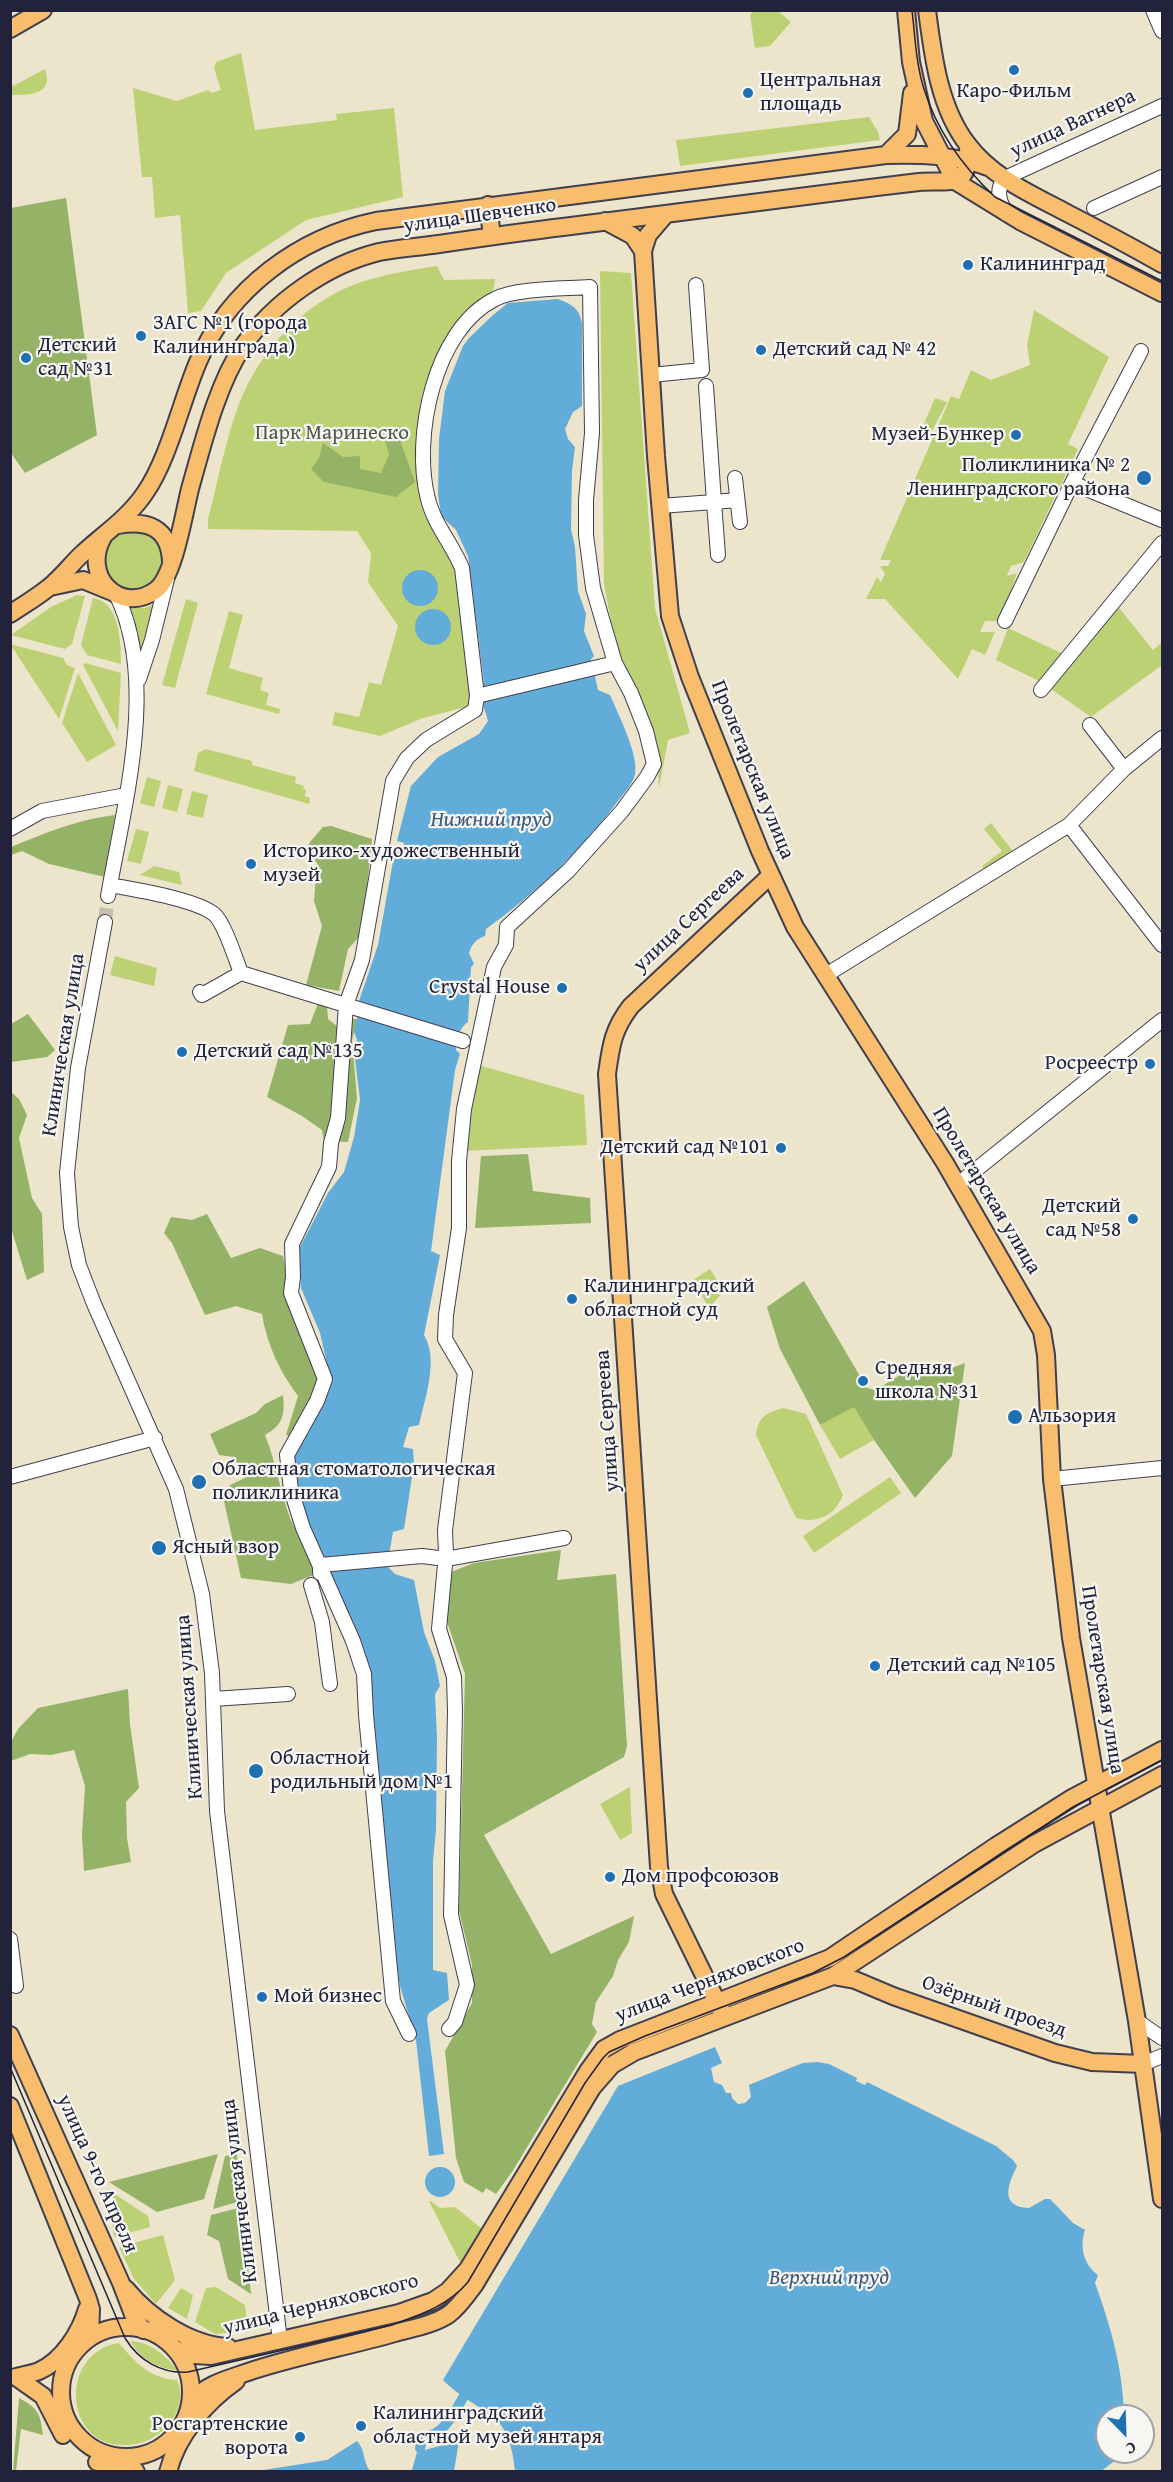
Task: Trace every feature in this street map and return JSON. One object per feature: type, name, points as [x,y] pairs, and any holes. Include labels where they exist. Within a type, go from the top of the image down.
[{"type":"main road","points":[[10,29],[43,10]]},
{"type":"main road","points":[[886,155],[904,140],[907,134],[912,100],[906,10]]},
{"type":"main road","points":[[927,10],[932,52],[947,106],[968,153],[1005,178],[1162,264]]},
{"type":"main road","points":[[911,62],[924,121],[955,181],[1007,214],[1162,293]]},
{"type":"main road","points":[[955,181],[964,174],[968,153]]},
{"type":"main road","name":"улица Шевченко","points":[[50,587],[84,552],[118,525],[145,492],[156,472],[198,361],[213,333],[235,303],[279,262],[318,239],[356,225],[488,205],[886,155],[942,156],[968,153]]},
{"type":"main road","points":[[772,171],[776,199]]},
{"type":"main road","name":"улица Шевченко","points":[[167,579],[198,463],[227,375],[243,347],[261,324],[298,291],[332,270],[378,252],[776,199],[919,182],[955,181]]},
{"type":"main road","points":[[488,205],[492,236]]},
{"type":"main road","points":[[643,251],[648,235],[666,214]]},
{"type":"main road","points":[[605,221],[633,236],[643,251]]},
{"type":"main road","name":"Пролетарская улица","points":[[643,251],[660,506],[670,616],[676,639],[771,875],[795,927],[957,1185],[1042,1331],[1046,1355],[1052,1479],[1071,1638],[1137,2021],[1139,2067],[1162,2199]]},
{"type":"main road","points":[[118,525],[136,522],[157,530],[168,544],[171,562]]},
{"type":"main road","points":[[104,536],[98,547],[95,564],[99,577],[114,593]]},
{"type":"main road","points":[[10,614],[50,587],[83,580],[114,593],[139,598],[159,588],[167,579]]},
{"type":"main road","name":"улица Сергеева","points":[[724,2016],[664,1894],[659,1867],[608,1074],[611,1044],[618,1023],[631,1006],[771,875]]},
{"type":"main road","name":"улица Черняховского","points":[[178,2350],[194,2355],[211,2356],[279,2337],[399,2313],[422,2306],[448,2291],[468,2269],[597,2056],[620,2040],[716,2000],[807,1968],[844,1950],[996,1846],[1095,1785],[1162,1750]]},
{"type":"main road","name":"улица Черняховского","points":[[192,2401],[200,2392],[216,2384],[260,2368],[287,2359],[370,2341],[431,2323],[448,2315],[467,2296],[475,2284],[592,2088],[603,2074],[621,2059],[724,2016],[833,1976],[1034,1844],[1162,1775]]},
{"type":"main road","name":"Озёрный проезд","points":[[833,1976],[855,1980],[893,1996],[1055,2053],[1092,2062],[1139,2067]]},
{"type":"main road","name":"улица 9-го Апреля","points":[[10,2035],[134,2317],[143,2330]]},
{"type":"main road","points":[[10,2106],[88,2299],[91,2309],[90,2336]]},
{"type":"main road","points":[[121,2283],[147,2310],[184,2334],[212,2346],[247,2346]]},
{"type":"main road","points":[[13,2376],[38,2372],[56,2360],[79,2330],[88,2299]]},
{"type":"main road","points":[[115,2456],[137,2456],[163,2446],[181,2428],[192,2401],[190,2377],[178,2350],[143,2330],[115,2326],[90,2336],[72,2355],[66,2364],[62,2379],[62,2403],[66,2418],[80,2439],[90,2447],[130,2463],[136,2472]]},
{"type":"main road","points":[[13,2376],[50,2373],[66,2364]]},
{"type":"main road","points":[[168,2472],[174,2454],[202,2412],[234,2382],[260,2368]]},
{"type":"main road","points":[[13,2376],[51,2389],[62,2403]]},
{"type":"main road","points":[[13,2376],[43,2396],[63,2435],[72,2446],[90,2459],[116,2466],[123,2472]]},
{"type":"main road","points":[[159,2472],[163,2446]]},
{"type":"street","points":[[1153,10],[1162,31]]},
{"type":"street","name":"улица Вагнера","points":[[1007,214],[999,195],[999,187],[1005,178],[1162,106]]},
{"type":"street","points":[[1094,208],[1162,177]]},
{"type":"street","points":[[651,375],[702,370],[696,285]]},
{"type":"street","points":[[409,2034],[393,2001],[364,1674],[303,1528],[291,1490],[287,1455],[317,1401],[325,1379],[291,1293],[293,1277],[291,1244],[329,1167],[331,1143],[338,1118],[351,1007],[362,960],[393,781],[407,758],[426,741],[475,710],[477,696],[462,568],[433,516],[423,479],[427,413],[436,379],[448,345],[473,314],[496,298],[519,293],[590,287],[592,433],[586,500],[586,535],[593,588],[615,663],[631,693],[654,764],[647,777],[614,820],[569,870],[507,927],[506,945],[494,966],[464,1109],[459,1161],[459,1228],[446,1315],[445,1339],[465,1373],[445,1530],[446,1560],[439,1629],[454,1677],[454,1866],[451,1915],[467,1985],[455,2022],[449,2030]]},
{"type":"street","points":[[1005,621],[1072,483],[1141,351]]},
{"type":"street","points":[[706,386],[718,555]]},
{"type":"street","points":[[735,478],[740,522]]},
{"type":"street","points":[[1072,483],[1162,520]]},
{"type":"street","points":[[660,506],[737,500]]},
{"type":"street","points":[[1041,690],[1162,543]]},
{"type":"street","points":[[167,579],[152,640],[138,681],[126,795],[109,892],[192,904],[215,914],[241,973]]},
{"type":"street","points":[[114,593],[129,623],[138,681]]},
{"type":"street","points":[[477,696],[615,663]]},
{"type":"street","points":[[1090,725],[1124,769]]},
{"type":"street","points":[[826,975],[1069,825],[1124,769],[1162,738]]},
{"type":"street","points":[[10,829],[42,811],[126,795]]},
{"type":"street","points":[[1069,825],[1162,945]]},
{"type":"street","name":"Клиническая улица","points":[[105,923],[78,1068],[67,1173],[71,1227],[79,1264],[94,1304],[176,1489],[202,1594],[213,1699],[217,1811],[279,2337]]},
{"type":"street","points":[[200,992],[202,995],[241,973],[463,1041]]},
{"type":"street","points":[[957,1185],[1162,1020]]},
{"type":"street","points":[[10,1476],[155,1438]]},
{"type":"street","points":[[1052,1479],[1162,1468]]},
{"type":"street","points":[[320,1565],[422,1556],[446,1560],[564,1538]]},
{"type":"street","points":[[320,1565],[315,1583],[330,1684]]},
{"type":"street","points":[[213,1699],[288,1694]]},
{"type":"street","points":[[10,1939],[12,1990]]},
{"type":"street","points":[[1137,2021],[1162,2038]]},
{"type":"street","points":[[1139,2067],[1162,2056]]},
{"type":"street","points":[[1139,2067],[1162,2066]]},
{"type":"green space","points":[[753,11],[778,11],[791,22],[770,46],[755,48],[750,15]]},
{"type":"green space","points":[[241,53],[255,130],[337,120],[336,114],[394,108],[403,197],[306,220],[226,273],[201,311],[188,313],[180,215],[155,218],[152,177],[142,177],[133,88],[177,101],[208,90],[212,93],[221,90],[214,68],[216,62]]},
{"type":"green space","points":[[45,69],[47,78],[43,89],[32,94],[11,95],[11,87]]},
{"type":"green space","points":[[869,117],[880,140],[680,166],[676,140]]},
{"type":"green space","points":[[66,198],[97,435],[25,473],[11,453],[11,208]]},
{"type":"green space","name":"Парк Маринеско","points":[[437,266],[444,280],[495,279],[491,304],[456,345],[441,376],[432,409],[426,476],[437,514],[465,564],[481,703],[423,718],[380,736],[332,725],[335,712],[359,717],[369,682],[381,685],[398,626],[368,582],[371,553],[357,531],[208,529],[208,519],[239,404],[259,365],[287,330],[321,301],[341,290],[380,277]]},
{"type":"green space","points":[[600,271],[631,273],[655,608],[690,733],[668,740],[659,788],[656,745],[616,648],[604,584]]},
{"type":"green space","points":[[1034,310],[1109,357],[1068,444],[1078,449],[1024,562],[1011,566],[1007,576],[1017,573],[1000,621],[985,621],[980,632],[995,632],[985,655],[972,649],[958,679],[885,599],[866,599],[877,577],[881,582],[885,574],[880,566],[888,566],[891,560],[880,560],[951,396],[959,399],[971,370],[991,380],[1030,365],[1027,345]]},
{"type":"green space","points":[[935,398],[947,402],[931,433],[921,431]]},
{"type":"green space","points":[[396,429],[415,482],[396,497],[324,482],[311,469],[319,458],[323,443],[343,457],[360,456],[360,469],[381,473],[389,455],[384,436]]},
{"type":"green space","points":[[132,530],[153,539],[162,560],[153,581],[132,590],[111,581],[102,560],[111,539]]},
{"type":"green space","points":[[77,595],[85,596],[72,644],[65,649],[11,635],[51,607]]},
{"type":"green space","points":[[93,598],[106,604],[114,616],[120,641],[121,664],[87,655],[81,645]]},
{"type":"green space","points":[[186,599],[198,603],[175,688],[162,685]]},
{"type":"green space","points":[[159,602],[140,669],[139,643],[131,608],[145,608]]},
{"type":"green space","points":[[1116,604],[1153,650],[1162,642],[1162,665],[1091,717],[1041,682],[996,660],[1008,628],[1072,658]]},
{"type":"green space","points":[[229,611],[243,615],[229,668],[263,678],[260,690],[269,693],[266,705],[280,709],[279,714],[206,694]]},
{"type":"green space","points":[[10,644],[63,658],[67,665],[75,668],[59,719]]},
{"type":"green space","points":[[85,663],[121,673],[118,731],[83,665]]},
{"type":"green space","points":[[78,673],[116,745],[87,762],[62,723]]},
{"type":"green space","points":[[206,749],[252,761],[252,765],[296,777],[295,783],[304,786],[305,796],[310,798],[309,804],[194,771],[198,753]]},
{"type":"green space","points":[[147,777],[161,781],[154,807],[140,803]]},
{"type":"green space","points":[[168,785],[183,789],[177,812],[162,808]]},
{"type":"green space","points":[[192,791],[208,795],[203,818],[186,814]]},
{"type":"green space","points":[[115,815],[105,877],[49,864],[22,851],[11,855],[11,847],[37,837],[75,823]]},
{"type":"green space","points":[[991,823],[1015,854],[987,872],[982,866],[1002,851],[984,829]]},
{"type":"green space","points":[[331,826],[372,839],[366,898],[359,937],[348,949],[339,991],[306,985],[322,926],[314,901],[317,863],[306,851],[310,842],[323,827]]},
{"type":"green space","points":[[136,829],[149,832],[141,864],[127,861]]},
{"type":"green space","points":[[154,866],[179,872],[182,885],[140,875]]},
{"type":"green space","points":[[115,956],[157,968],[154,986],[110,975]]},
{"type":"green space","points":[[319,1001],[327,1007],[328,1019],[342,1030],[352,1019],[358,1019],[352,1040],[357,1098],[348,1142],[324,1141],[322,1130],[267,1097],[288,1025],[310,1024]]},
{"type":"green space","points":[[28,1014],[55,1050],[47,1057],[11,1062],[11,1024]]},
{"type":"green space","points":[[478,1065],[584,1095],[587,1145],[464,1151],[468,1109]]},
{"type":"green space","points":[[10,1091],[19,1099],[27,1115],[19,1138],[32,1198],[42,1214],[44,1272],[27,1280],[11,1228]]},
{"type":"green space","points":[[528,1154],[533,1191],[590,1198],[591,1223],[475,1228],[481,1156]]},
{"type":"green space","points":[[207,1214],[231,1258],[260,1248],[283,1256],[287,1277],[320,1377],[293,1437],[286,1435],[298,1396],[275,1358],[262,1314],[236,1306],[205,1315],[172,1243],[164,1233],[171,1217],[192,1220]]},
{"type":"green space","points":[[710,1269],[724,1291],[709,1308],[693,1280]]},
{"type":"green space","points":[[804,1281],[867,1388],[876,1390],[903,1373],[941,1372],[965,1363],[952,1456],[915,1498],[854,1407],[820,1425],[780,1349],[767,1307]]},
{"type":"green space","points":[[283,1395],[282,1419],[265,1435],[290,1518],[307,1552],[313,1575],[291,1584],[241,1578],[224,1501],[230,1485],[245,1478],[234,1457],[219,1455],[210,1434],[256,1413],[265,1404]]},
{"type":"green space","points":[[854,1406],[874,1440],[840,1459],[820,1425]]},
{"type":"green space","points":[[783,1408],[806,1414],[843,1495],[835,1508],[824,1517],[811,1520],[796,1518],[756,1435],[764,1417]]},
{"type":"green space","points":[[890,1477],[901,1493],[814,1553],[803,1536]]},
{"type":"green space","points":[[561,1550],[557,1580],[616,1574],[627,1746],[624,1757],[484,1835],[551,1954],[634,1916],[629,1942],[618,1960],[613,1976],[596,2002],[592,2024],[597,2032],[512,2172],[496,2194],[486,2188],[483,2193],[464,2182],[456,2158],[445,2051],[472,2003],[472,1965],[459,1911],[465,1674],[447,1622],[451,1572],[474,1563]]},
{"type":"green space","points":[[128,1689],[130,1724],[139,1788],[126,1802],[127,1838],[131,1862],[84,1871],[82,1834],[85,1786],[74,1750],[51,1755],[30,1754],[11,1761],[11,1742],[18,1729],[38,1708]]},
{"type":"green space","points":[[630,1787],[632,1833],[620,1840],[600,1804]]},
{"type":"green space","points":[[218,2154],[204,2199],[157,2212],[109,2182]]},
{"type":"green space","points":[[237,2154],[241,2201],[213,2209],[225,2156]]},
{"type":"green space","points":[[107,2189],[148,2216],[150,2227],[114,2237],[111,2211],[115,2208]]},
{"type":"green space","points":[[429,2201],[440,2208],[455,2207],[482,2229],[461,2264]]},
{"type":"green space","points":[[242,2207],[251,2294],[228,2279],[219,2241],[207,2235],[211,2215]]},
{"type":"green space","points":[[163,2235],[175,2280],[156,2304],[134,2279],[119,2247]]},
{"type":"green space","points":[[216,2287],[245,2305],[248,2331],[215,2334],[195,2322],[206,2288]]},
{"type":"green space","points":[[181,2288],[193,2295],[187,2319],[168,2308]]},
{"type":"green space","points":[[130,2341],[151,2346],[177,2370],[150,2362]]},
{"type":"green space","points":[[119,2343],[137,2363],[151,2373],[177,2380],[180,2392],[179,2405],[167,2426],[149,2440],[127,2445],[106,2442],[90,2432],[80,2417],[76,2399],[78,2380],[86,2363],[99,2350]]},
{"type":"green space","points":[[19,2398],[31,2405],[37,2412],[43,2435],[21,2429],[16,2471],[13,2471]]},
{"type":"water","name":"Нижний пруд","points":[[558,299],[574,308],[582,324],[582,406],[573,412],[565,429],[568,439],[575,447],[572,471],[571,529],[575,547],[578,591],[586,614],[584,631],[594,656],[591,659],[598,690],[610,695],[618,713],[634,756],[635,774],[625,792],[589,837],[540,886],[486,929],[485,936],[475,942],[469,953],[474,964],[471,967],[468,1022],[460,1030],[456,1042],[456,1050],[460,1054],[455,1070],[431,1251],[440,1255],[424,1335],[431,1367],[419,1425],[409,1427],[403,1447],[413,1449],[414,1464],[404,1529],[393,1532],[387,1566],[395,1574],[414,1580],[424,1632],[435,1661],[440,1686],[435,1694],[437,1737],[436,1830],[433,1861],[433,1970],[447,1973],[449,2000],[429,2013],[427,2019],[444,2154],[429,2156],[416,2040],[400,1986],[388,1908],[369,1669],[337,1594],[326,1559],[305,1526],[293,1461],[331,1381],[320,1333],[301,1288],[299,1249],[328,1193],[344,1172],[354,1137],[360,1100],[354,1050],[357,1040],[354,1031],[360,1006],[359,1001],[378,945],[395,850],[402,851],[404,843],[397,841],[411,786],[438,757],[479,734],[488,721],[479,691],[484,683],[468,556],[456,530],[441,516],[438,494],[439,439],[445,391],[463,346],[493,315],[508,303]]},
{"type":"water","points":[[420,570],[433,575],[438,588],[433,601],[420,606],[407,601],[402,588],[407,575]]},
{"type":"water","points":[[433,609],[446,614],[451,627],[446,640],[433,645],[420,640],[415,627],[420,614]]},
{"type":"water","name":"Верхний пруд","points":[[715,2047],[722,2063],[711,2068],[714,2082],[722,2085],[726,2093],[731,2093],[732,2098],[738,2104],[745,2103],[751,2097],[749,2085],[803,2063],[817,2062],[829,2064],[857,2078],[856,2081],[865,2085],[867,2082],[996,2146],[1017,2166],[1008,2193],[1013,2204],[1029,2208],[1045,2199],[1050,2199],[1073,2223],[1085,2230],[1084,2255],[1089,2266],[1098,2275],[1095,2283],[1115,2348],[1123,2399],[1123,2404],[1095,2404],[1095,2464],[1110,2464],[1100,2472],[515,2471],[507,2434],[500,2423],[443,2380],[618,2086]]},
{"type":"water","points":[[440,2167],[451,2171],[455,2182],[451,2193],[440,2197],[429,2193],[425,2182],[429,2171]]},
{"type":"water","points":[[357,2441],[362,2448],[370,2471],[257,2471],[327,2460]]},
{"type":"water","points":[[459,2441],[454,2471],[412,2470],[417,2452]]},
{"type":"waterway","points":[[420,2448],[423,2438],[443,2428],[464,2396]]},
{"type":"tunnel","points":[[105,922],[108,896]]},
{"type":"tram line","points":[[912,10],[919,70],[929,104],[952,148],[983,185],[995,197],[1162,281]]},
{"type":"tram line","points":[[10,2067],[125,2338],[144,2359],[169,2371],[188,2372],[392,2325],[443,2304],[468,2282],[585,2083],[609,2052],[645,2036],[813,1973],[844,1957],[1073,1807],[1162,1760]]},
{"type":"place","name":"Каро-Фильм","points":[[1014,70]]},
{"type":"place","name":"Центральная площадь","points":[[748,93]]},
{"type":"place","name":"Калининград","points":[[968,265]]},
{"type":"place","name":"ЗАГС №1 (города Калининграда)","points":[[141,336]]},
{"type":"place","name":"Детский сад № 42","points":[[761,350]]},
{"type":"place","name":"Детский сад №31","points":[[26,358]]},
{"type":"place","name":"Музей-Бункер","points":[[1016,435]]},
{"type":"place","name":"Поликлиника № 2 Ленинградского района","points":[[1144,478]]},
{"type":"place","name":"Историко-художественный музей","points":[[251,864]]},
{"type":"place","name":"Crystal House","points":[[562,988]]},
{"type":"place","name":"Детский сад №135","points":[[182,1052]]},
{"type":"place","name":"Росрeeстр","points":[[1150,1064]]},
{"type":"place","name":"Детский сад №101","points":[[781,1148]]},
{"type":"place","name":"Детский сад №58","points":[[1133,1219]]},
{"type":"place","name":"Калининградский областной суд","points":[[572,1299]]},
{"type":"place","name":"Средняя школа №31","points":[[863,1381]]},
{"type":"place","name":"Альзория","points":[[1015,1417]]},
{"type":"place","name":"Областная стоматологическая поликлиника","points":[[199,1482]]},
{"type":"place","name":"Ясный взор","points":[[159,1548]]},
{"type":"place","name":"Детский сад №105","points":[[875,1666]]},
{"type":"place","name":"Областной родильный дом №1","points":[[256,1771]]},
{"type":"place","name":"Дом профсоюзов","points":[[610,1877]]},
{"type":"place","name":"Мой бизнес","points":[[262,1997]]},
{"type":"place","name":"Калининградский областной музей янтаря","points":[[361,2426]]},
{"type":"place","name":"Росгартенские ворота","points":[[300,2437]]}]
